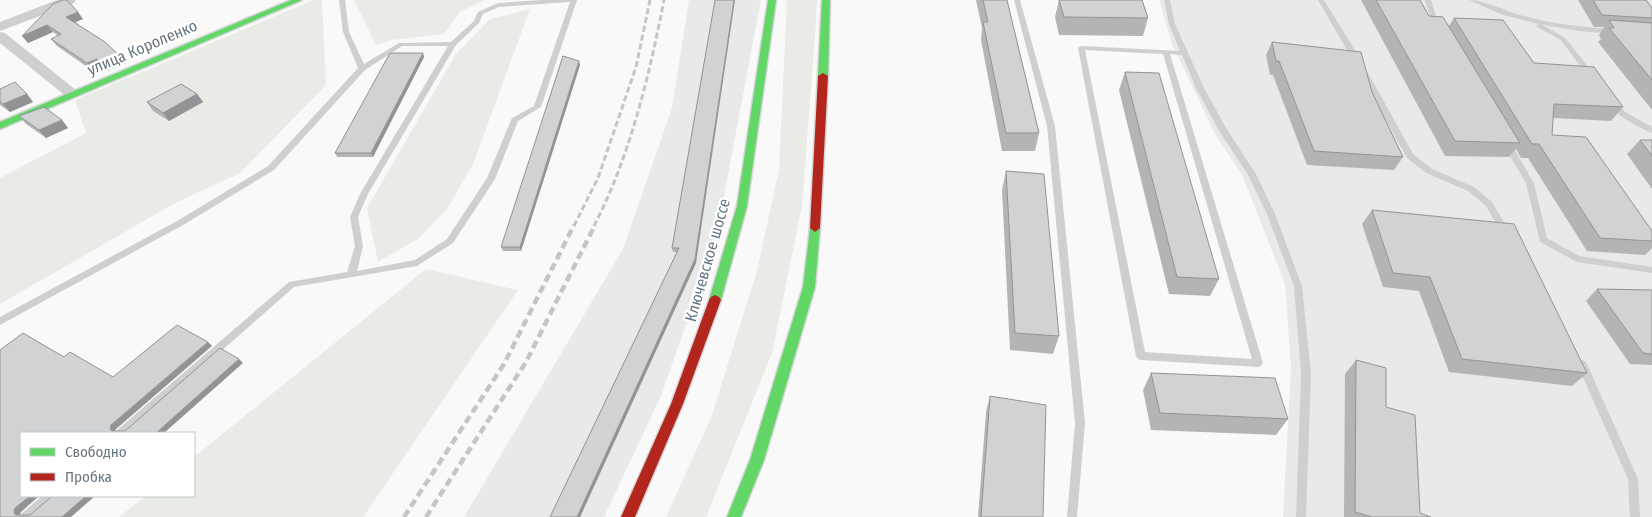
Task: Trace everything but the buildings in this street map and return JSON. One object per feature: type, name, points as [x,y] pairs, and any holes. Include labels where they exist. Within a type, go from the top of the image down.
[{"type":"main road","name":"улица Короленко","points":[[0,126],[298,0]]},
{"type":"main road","name":"Ключевское шоссе","points":[[628,517],[677,404],[713,306],[742,206],[772,0]]},
{"type":"main road","points":[[734,517],[757,460],[809,287],[818,200],[826,0]]},
{"type":"street","points":[[0,27],[69,0]]},
{"type":"street","points":[[0,36],[72,94]]},
{"type":"lane","points":[[342,0],[346,32],[362,68]]},
{"type":"lane","points":[[351,275],[359,246],[354,217],[364,194],[454,44],[477,22],[480,13],[498,5],[569,0]]},
{"type":"lane","points":[[123,432],[292,284],[416,263],[450,240],[491,178],[515,120],[537,107],[574,0]]},
{"type":"lane","points":[[1017,0],[1052,135],[1080,423],[1072,517]]},
{"type":"lane","points":[[1167,0],[1172,24],[1199,86],[1222,129],[1252,174],[1271,214],[1298,286],[1306,374],[1301,517]]},
{"type":"lane","points":[[1321,0],[1385,108],[1410,156],[1430,171],[1472,189],[1490,204],[1509,238]]},
{"type":"lane","points":[[1428,0],[1435,23],[1440,32]]},
{"type":"lane","points":[[1472,0],[1495,11],[1568,29],[1624,32]]},
{"type":"lane","points":[[1528,20],[1563,39],[1599,84]]},
{"type":"lane","points":[[0,321],[180,223],[271,168],[362,68],[401,44],[454,44]]},
{"type":"lane","points":[[1166,52],[1258,363],[1141,356],[1081,48],[1185,52]]},
{"type":"lane","points":[[1605,92],[1622,114],[1652,130]]},
{"type":"lane","points":[[1500,133],[1530,184],[1543,240],[1577,259],[1652,270]]},
{"type":"lane","points":[[1579,359],[1633,479],[1635,517]]},
{"type":"lane","points":[[26,517],[49,497]]},
{"type":"shaded area","points":[[314,0],[322,0],[326,85],[240,173],[175,203],[0,304],[0,178],[86,133],[75,100]]},
{"type":"shaded area","points":[[354,0],[484,0],[460,12],[444,34],[392,40],[376,45]]},
{"type":"shaded area","points":[[689,0],[761,0],[716,238],[661,396],[604,517],[464,517],[623,249],[672,108]]},
{"type":"shaded area","points":[[787,0],[817,0],[802,206],[772,353],[706,517],[666,517],[711,418],[757,271],[779,170]]},
{"type":"shaded area","points":[[1159,0],[1652,0],[1652,517],[1283,517],[1291,367],[1285,284],[1242,175],[1215,134],[1172,44]]},
{"type":"shaded area","points":[[530,9],[473,164],[447,209],[419,238],[378,262],[367,208],[456,54],[490,19]]},
{"type":"shaded area","points":[[426,269],[518,290],[363,517],[119,517],[145,497],[195,497],[195,456]]},
{"type":"railway","points":[[574,226],[598,178],[636,67],[650,0]]},
{"type":"railway","points":[[594,226],[618,172],[637,116],[664,0]]},
{"type":"railway","points":[[404,517],[504,364],[574,225]]},
{"type":"railway","points":[[426,517],[526,362],[595,225]]},
{"type":"traffic: fast","points":[[0,126],[298,0]]},
{"type":"traffic: fast","points":[[715,300],[742,206],[772,0]]},
{"type":"traffic: fast","points":[[823,76],[826,0]]},
{"type":"traffic: fast","points":[[734,517],[757,460],[809,287],[815,228]]},
{"type":"traffic: jam","points":[[815,228],[823,76]]},
{"type":"traffic: jam","points":[[628,517],[677,404],[715,300]]}]
